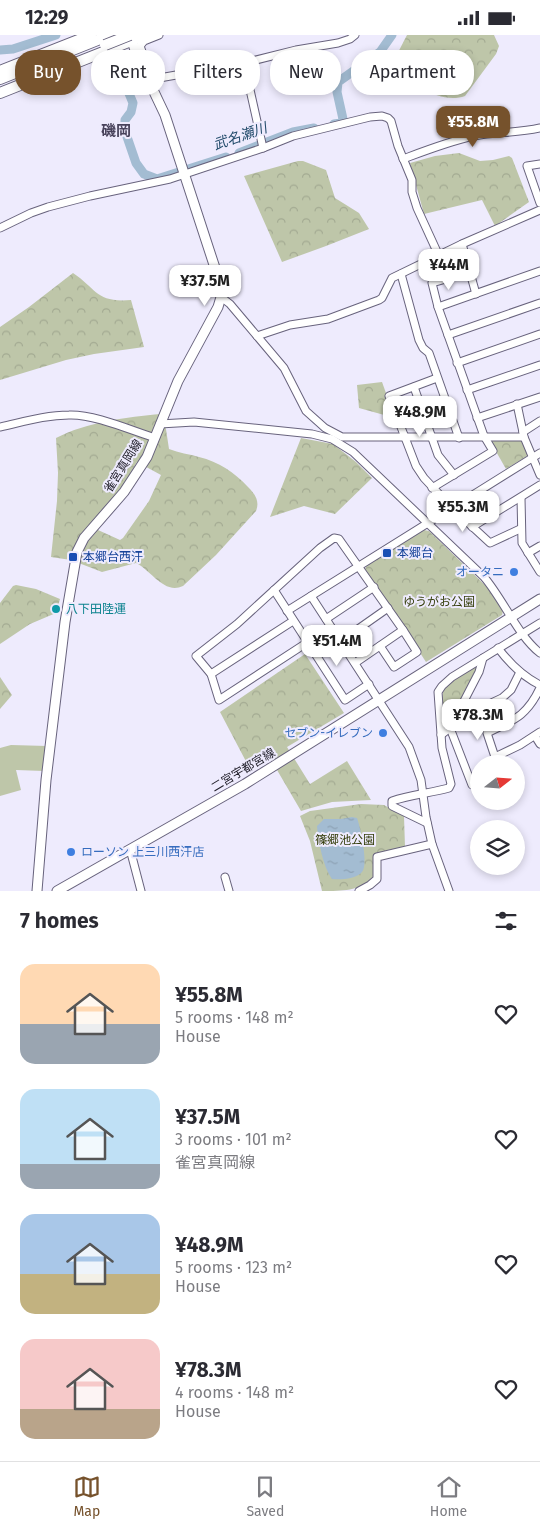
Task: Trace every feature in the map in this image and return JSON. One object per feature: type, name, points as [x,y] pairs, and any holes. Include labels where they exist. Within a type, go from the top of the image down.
[{"type":"highway","points":[[0,71],[91,35]]},
{"type":"highway","points":[[0,79],[106,39],[146,35]]},
{"type":"highway","points":[[0,93],[131,36]]},
{"type":"highway","points":[[0,87],[106,39]]},
{"type":"main road","name":"雀宮真岡線","points":[[131,36],[137,50]]},
{"type":"main road","name":"雀宮真岡線","points":[[37,891],[46,780],[65,622],[75,560],[84,538],[124,492],[147,457],[178,381],[218,307],[220,297],[217,274],[156,95]]},
{"type":"main road","name":"二宮宇都宮線","points":[[57,891],[245,784],[540,599]]},
{"type":"street","points":[[140,50],[140,46],[144,41],[159,35]]},
{"type":"street","points":[[260,59],[296,50],[338,43],[356,35]]},
{"type":"street","points":[[251,95],[263,148]]},
{"type":"street","points":[[0,228],[48,207],[184,175],[293,136],[370,117],[382,116],[388,117],[391,121],[398,147],[412,180],[412,192],[417,208],[439,256]]},
{"type":"street","points":[[403,159],[447,143],[476,136],[522,132],[540,128]]},
{"type":"street","points":[[540,164],[527,166],[540,202]]},
{"type":"street","points":[[257,336],[290,325],[328,319],[379,300],[382,298],[392,277],[540,210]]},
{"type":"street","points":[[462,244],[476,294]]},
{"type":"street","points":[[438,307],[540,271]]},
{"type":"street","points":[[432,488],[493,451],[484,436],[467,391],[438,307],[432,283],[470,272]]},
{"type":"street","points":[[400,274],[419,340],[423,348],[429,353],[459,438]]},
{"type":"street","points":[[220,297],[230,305],[284,368],[306,411],[317,423],[342,437],[404,436],[459,438],[523,435],[540,421]]},
{"type":"street","points":[[448,335],[540,303]]},
{"type":"street","points":[[457,363],[540,334]]},
{"type":"street","points":[[467,391],[540,365]]},
{"type":"street","points":[[437,377],[389,396],[416,465],[432,488],[490,543],[520,529]]},
{"type":"street","points":[[414,387],[438,455],[454,475]]},
{"type":"street","points":[[477,418],[540,397]]},
{"type":"street","points":[[517,404],[523,435],[540,475]]},
{"type":"street","points":[[0,427],[45,417],[86,416],[155,438]]},
{"type":"street","points":[[160,424],[194,422],[317,435],[332,439],[353,452],[484,577],[533,647],[540,653]]},
{"type":"street","points":[[317,423],[317,435]]},
{"type":"street","points":[[287,611],[540,453]]},
{"type":"street","points":[[472,527],[540,485]]},
{"type":"street","points":[[521,497],[520,529],[522,543],[540,572]]},
{"type":"street","points":[[308,642],[219,700],[211,674],[196,656],[237,624],[320,548],[334,538],[340,539],[417,652],[394,667],[380,646]]},
{"type":"street","points":[[528,553],[540,546]]},
{"type":"street","points":[[326,619],[374,587]]},
{"type":"street","points":[[274,590],[346,700],[369,684]]},
{"type":"street","points":[[310,596],[410,747],[421,780],[432,845],[449,891]]},
{"type":"street","points":[[341,641],[388,609]]},
{"type":"street","points":[[211,674],[294,621]]},
{"type":"street","points":[[427,823],[392,806],[392,801],[449,788],[451,784],[442,748],[438,692],[452,677],[540,623]]},
{"type":"street","points":[[355,663],[403,630]]},
{"type":"street","points":[[498,649],[511,665],[540,687],[533,702],[524,712],[487,733],[495,757],[502,755],[538,734],[540,744]]},
{"type":"street","points":[[441,735],[450,728],[455,720],[479,672],[483,658]]},
{"type":"street","points":[[455,720],[502,698],[511,690],[520,672]]},
{"type":"street","points":[[450,728],[470,780]]},
{"type":"street","points":[[358,891],[377,879],[376,857],[432,845]]},
{"type":"street","points":[[130,849],[141,891]]},
{"type":"street","points":[[225,877],[229,891]]},
{"type":"green space","points":[[407,35],[494,35],[499,46],[496,54],[474,84],[474,50],[399,50]]},
{"type":"green space","points":[[436,95],[466,95],[455,98]]},
{"type":"green space","points":[[459,153],[480,161],[509,156],[512,158],[529,202],[495,226],[482,200],[424,214],[410,163],[435,156]]},
{"type":"green space","points":[[303,161],[326,170],[335,198],[359,213],[369,229],[282,262],[244,176]]},
{"type":"green space","points":[[73,273],[104,297],[131,300],[144,347],[66,360],[0,380],[0,327]]},
{"type":"green space","points":[[382,382],[395,418],[359,408],[357,385]]},
{"type":"green space","points":[[161,414],[164,416],[169,449],[206,459],[226,468],[255,495],[257,501],[256,511],[216,555],[183,586],[176,588],[164,585],[136,563],[102,572],[71,560],[51,557],[57,501],[56,438],[94,424]],"holes":[[[137,462],[161,475],[149,501],[123,538],[120,540],[98,530]]]},
{"type":"green space","points":[[301,438],[333,444],[356,462],[372,478],[335,514],[304,506],[270,517]]},
{"type":"green space","points":[[490,439],[518,439],[524,443],[528,454],[506,469]]},
{"type":"green space","name":"ゆうがお公園","points":[[424,530],[429,531],[487,587],[503,611],[502,615],[426,662],[365,569],[367,565]]},
{"type":"green space","points":[[13,586],[36,589],[60,599],[56,613],[30,624],[0,644],[0,603]]},
{"type":"green space","points":[[305,654],[344,713],[287,747],[310,784],[347,761],[371,800],[332,802],[301,811],[270,758],[250,769],[220,712]]},
{"type":"green space","points":[[475,665],[478,668],[448,727],[443,726],[442,702],[445,688],[455,678]]},
{"type":"green space","points":[[0,677],[12,695],[0,709]]},
{"type":"green space","points":[[11,745],[47,746],[44,771],[16,770],[21,790],[0,796],[0,748]]},
{"type":"green space","name":"篠郷池公園","points":[[361,804],[384,805],[404,816],[405,847],[374,856],[374,878],[362,886],[343,890],[322,891],[310,841],[300,816],[310,811]]},
{"type":"water","points":[[357,818],[360,829],[365,862],[364,868],[362,872],[352,878],[332,879],[324,861],[317,826],[324,819]]},
{"type":"waterway","name":"武名瀬川","points":[[0,50],[13,49],[56,35]]},
{"type":"waterway","name":"武名瀬川","points":[[334,124],[341,123],[343,119],[337,92],[338,82],[380,52],[392,35]]},
{"type":"waterway","name":"武名瀬川","points":[[130,95],[133,103],[131,112],[125,120],[125,131],[136,163],[144,174],[157,179],[226,157]]},
{"type":"waterway","name":"武名瀬川","points":[[239,153],[293,132],[314,128]]},
{"type":"place","name":"本郷台","points":[[387,553]]},
{"type":"place","name":"本郷台西汗","points":[[73,557]]},
{"type":"place","name":"オータニ","points":[[514,572]]},
{"type":"place","name":"八下田陸運","points":[[56,609]]},
{"type":"place","name":"セブン-イレブン","points":[[383,733]]},
{"type":"place","name":"ローソン 上三川西汗店","points":[[71,852]]},
{"type":"district","name":"磯岡","points":[[116,131]]}]
